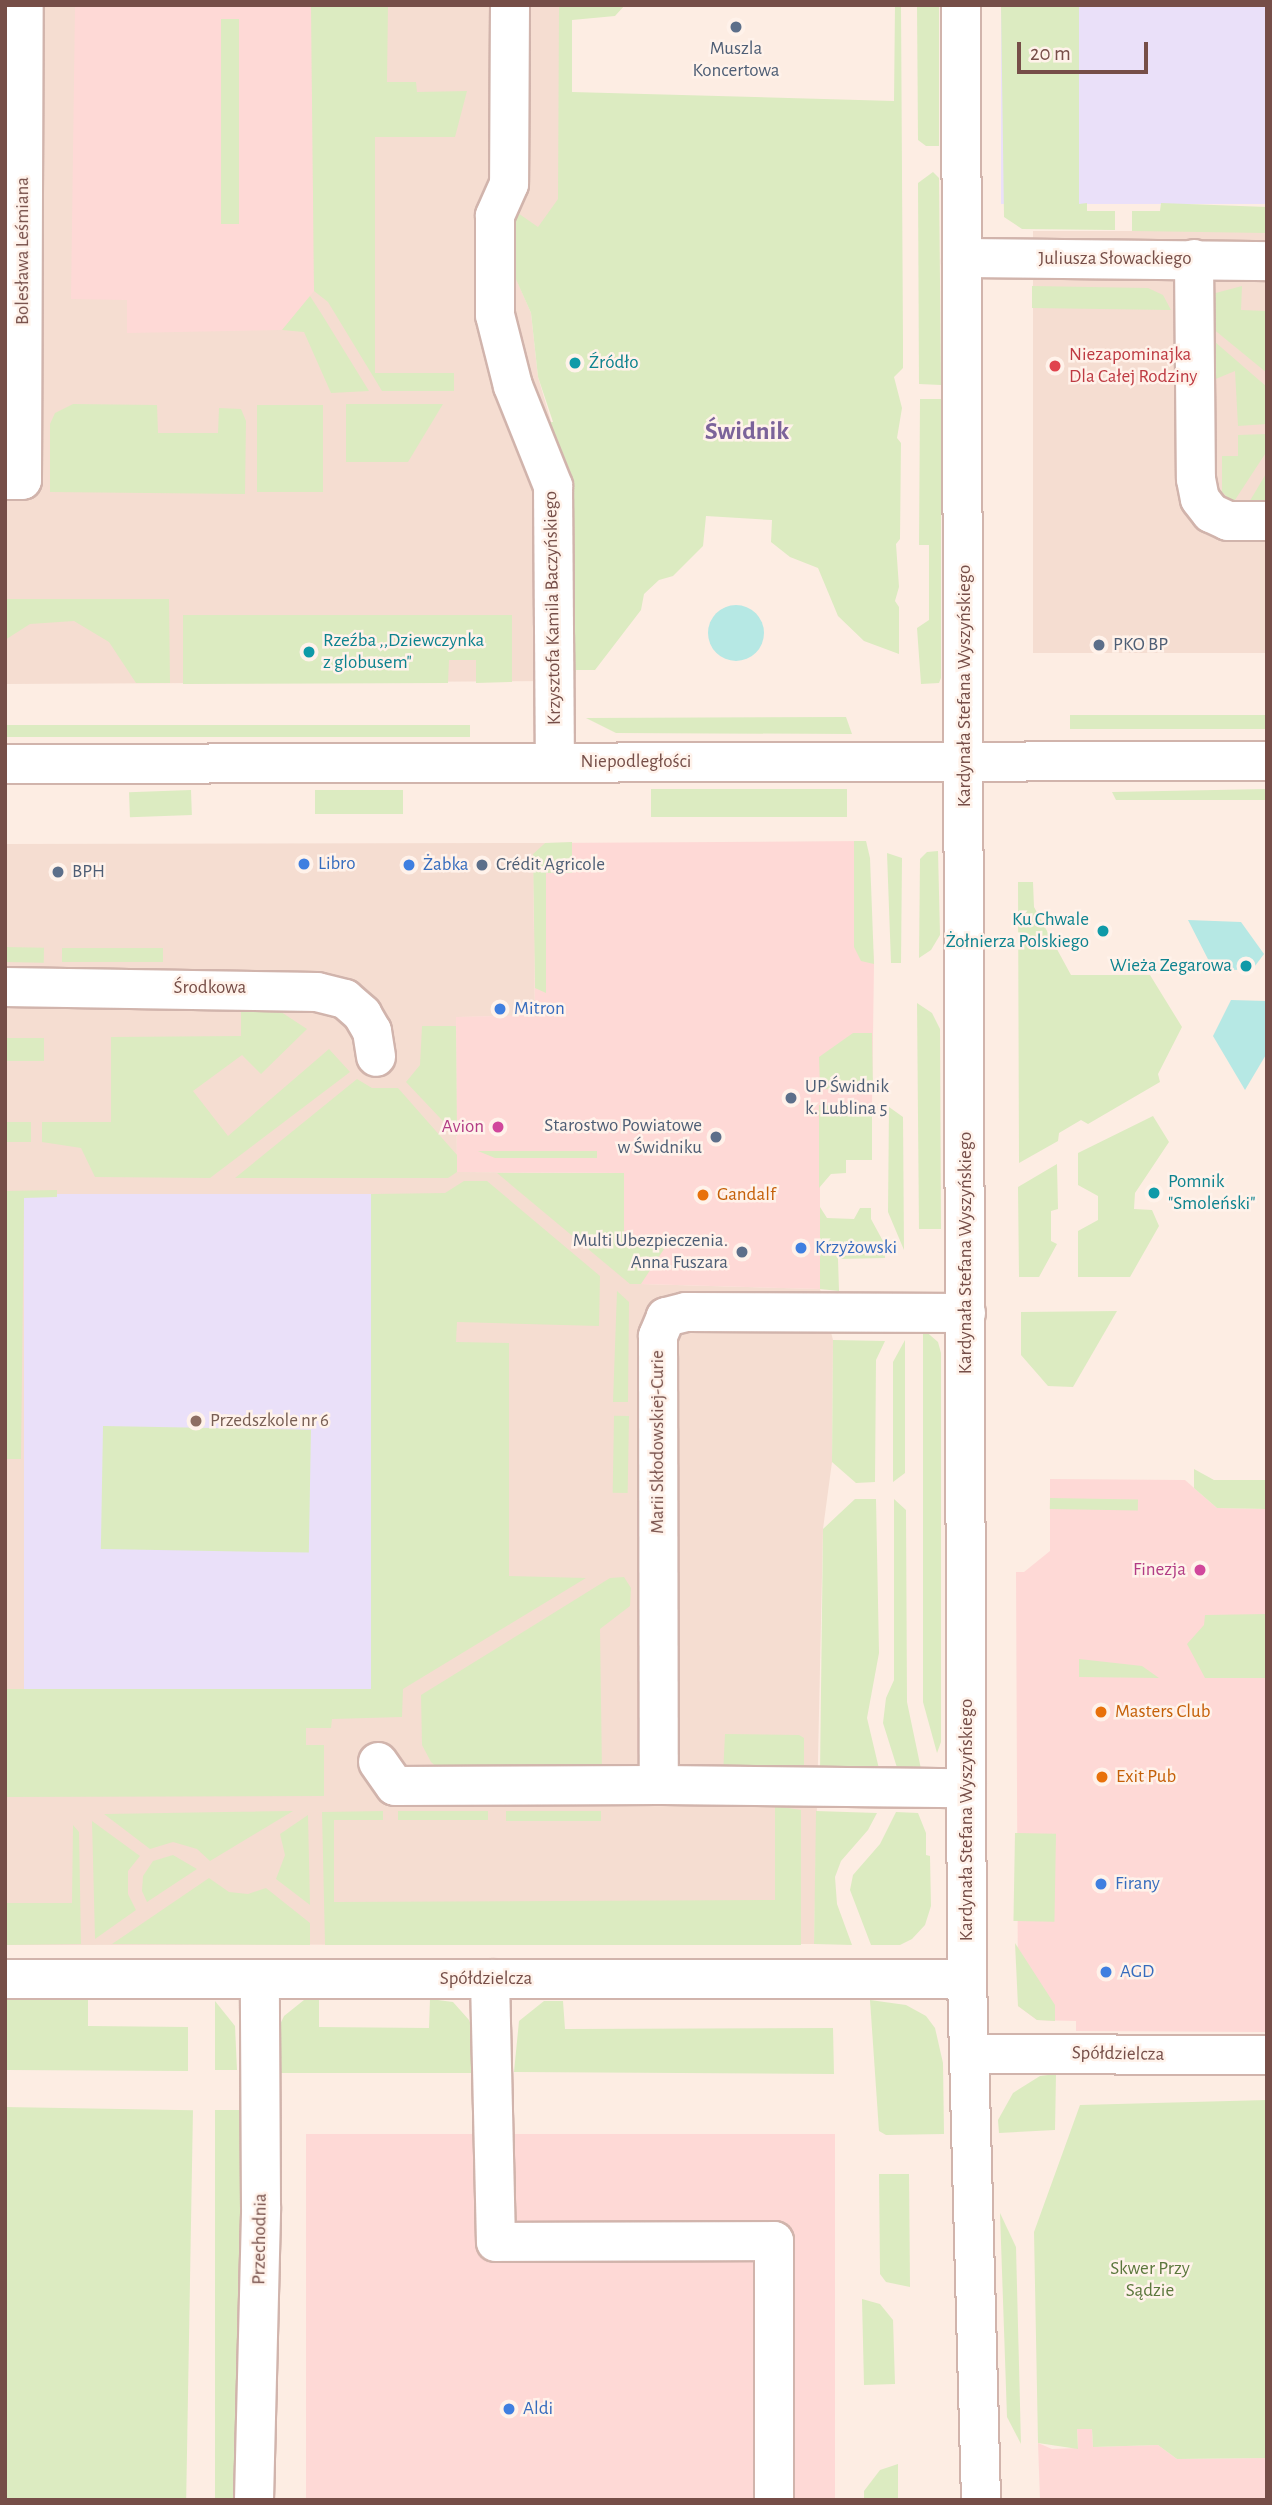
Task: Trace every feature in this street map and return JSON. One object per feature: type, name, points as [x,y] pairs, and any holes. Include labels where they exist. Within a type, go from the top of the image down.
[{"type":"street","name":"Bolesława Leśmiana","points":[[5,480],[22,480],[24,5]]},
{"type":"street","name":"Krzysztofa Kamila Baczyńskiego","points":[[510,5],[509,184],[495,216],[495,315],[513,386],[553,486],[555,762]]},
{"type":"street","name":"Kardynała Stefana Wyszyńskiego","points":[[961,5],[967,1979],[981,2500]]},
{"type":"street","name":"Juliusza Słowackiego","points":[[962,258],[1267,261]]},
{"type":"street","points":[[1194,259],[1196,479],[1200,499],[1210,513],[1228,521],[1267,521]]},
{"type":"street","name":"Niepodległości","points":[[5,764],[1267,761]]},
{"type":"street","name":"Środkowa","points":[[5,987],[317,992],[345,999],[362,1014],[372,1031],[376,1057]]},
{"type":"street","name":"Marii Skłodowskiej-Curie","points":[[659,1784],[658,1336],[666,1317],[686,1312],[966,1313]]},
{"type":"street","points":[[378,1762],[395,1786],[659,1784],[966,1788]]},
{"type":"street","name":"Spółdzielcza","points":[[5,1979],[967,1979]]},
{"type":"street","name":"Przechodnia","points":[[254,2500],[261,2207],[260,1979]]},
{"type":"street","points":[[490,1979],[496,2242],[774,2241],[774,2500]]},
{"type":"street","name":"Spółdzielcza","points":[[970,2054],[1267,2055]]},
{"type":"shaded area","points":[[5,5],[572,5],[571,207],[515,257],[515,276],[531,313],[538,377],[576,506],[575,681],[5,684]]},
{"type":"shaded area","points":[[75,5],[311,5],[314,291],[282,330],[127,333],[127,300],[71,299]]},
{"type":"shaded area","points":[[1001,5],[1267,5],[1267,204],[1001,204]]},
{"type":"shaded area","points":[[1033,231],[1267,231],[1267,653],[1033,653]]},
{"type":"shaded area","points":[[866,841],[874,964],[872,1107],[820,1105],[820,1289],[641,1284],[624,1238],[624,1173],[457,1172],[456,1017],[535,1015],[533,854],[545,843]]},
{"type":"shaded area","points":[[545,843],[533,855],[535,1016],[456,1017],[457,1172],[624,1173],[624,1238],[641,1284],[820,1289],[833,1340],[832,1462],[823,1529],[814,1944],[5,1945],[5,844]]},
{"type":"shaded area","name":"Przedszkole nr 6","points":[[24,1194],[371,1194],[371,1689],[24,1689]]},
{"type":"shaded area","points":[[1050,1479],[1185,1480],[1217,1508],[1267,1509],[1267,2032],[1076,2031],[1076,2021],[1037,2020],[1018,2006],[1016,1572],[1024,1572],[1050,1551]]},
{"type":"shaded area","points":[[306,2134],[835,2134],[835,2500],[306,2500]]},
{"type":"shaded area","points":[[1077,2429],[1092,2429],[1093,2447],[1158,2445],[1177,2459],[1267,2458],[1267,2500],[1040,2500],[1038,2443],[1052,2449],[1078,2448]]},
{"type":"green space","points":[[311,5],[388,5],[387,82],[416,82],[417,92],[467,91],[455,137],[375,137],[375,373],[454,373],[454,391],[382,391],[328,302],[314,291]]},
{"type":"green space","points":[[559,5],[625,5],[615,16],[572,20],[572,92],[894,101],[895,5],[901,5],[903,368],[894,377],[902,408],[897,438],[901,443],[900,539],[896,544],[899,587],[895,601],[899,607],[899,654],[864,641],[838,616],[818,568],[790,557],[771,542],[772,520],[706,516],[703,546],[673,576],[659,580],[644,594],[641,610],[595,670],[576,670],[575,681],[567,681],[544,422],[553,422],[538,377],[531,313],[515,277],[515,211],[538,227],[558,199]]},
{"type":"green space","points":[[917,5],[939,5],[939,146],[926,146],[918,140]]},
{"type":"green space","points":[[1001,5],[1079,5],[1079,204],[1087,203],[1087,211],[1115,211],[1115,230],[1022,229],[1004,217]]},
{"type":"green space","points":[[221,19],[239,19],[239,224],[221,224]]},
{"type":"green space","points":[[933,172],[939,178],[941,385],[919,384],[918,183]]},
{"type":"green space","points":[[1161,203],[1267,207],[1267,233],[1132,231],[1132,211],[1160,211]]},
{"type":"green space","points":[[1032,286],[1148,288],[1163,295],[1171,310],[1032,308]]},
{"type":"green space","points":[[1242,286],[1241,310],[1267,311],[1267,373],[1206,323],[1212,294]]},
{"type":"green space","points":[[310,296],[369,391],[331,393],[304,332],[282,330]]},
{"type":"green space","points":[[1207,335],[1267,387],[1267,424],[1238,426],[1235,371],[1206,383]]},
{"type":"green space","points":[[920,399],[941,399],[941,678],[939,683],[921,684],[917,628],[929,620],[929,545],[919,545]]},
{"type":"green space","points":[[73,404],[157,405],[158,433],[218,433],[219,408],[241,409],[246,421],[245,494],[50,492],[50,424],[55,413]]},
{"type":"green space","points":[[346,404],[443,404],[408,462],[346,462]]},
{"type":"green space","points":[[257,405],[323,405],[323,492],[257,492]]},
{"type":"green space","points":[[1267,434],[1267,451],[1233,503],[1222,492],[1222,456],[1238,456],[1238,435]]},
{"type":"green space","points":[[1267,472],[1267,504],[1248,504]]},
{"type":"green space","points":[[5,599],[169,599],[170,683],[136,683],[109,642],[74,621],[30,624],[5,640]]},
{"type":"green space","points":[[183,615],[512,615],[512,682],[476,683],[476,660],[449,660],[448,683],[183,684]]},
{"type":"green space","points":[[1070,715],[1267,715],[1267,729],[1070,729]]},
{"type":"green space","points":[[846,717],[852,734],[616,733],[586,718]]},
{"type":"green space","points":[[5,725],[470,725],[470,737],[5,737]]},
{"type":"green space","points":[[651,789],[847,789],[847,817],[651,817]]},
{"type":"green space","points":[[1267,789],[1267,800],[1116,800],[1112,792]]},
{"type":"green space","points":[[191,790],[192,815],[130,817],[129,792]]},
{"type":"green space","points":[[315,790],[403,790],[403,814],[315,814]]},
{"type":"green space","points":[[854,841],[866,841],[870,858],[874,964],[861,961],[854,947]]},
{"type":"green space","points":[[572,842],[572,873],[546,873],[546,993],[535,988],[533,854],[545,843]]},
{"type":"green space","points":[[938,851],[940,935],[931,950],[919,958],[920,859],[927,852]]},
{"type":"green space","points":[[887,853],[902,858],[901,963],[891,963]]},
{"type":"green space","points":[[1018,882],[1033,882],[1034,907],[1071,975],[1150,975],[1182,1027],[1158,1074],[1160,1082],[1088,1124],[1081,1120],[1059,1133],[1058,1141],[1019,1163]]},
{"type":"green space","points":[[5,947],[44,948],[44,963],[5,962]]},
{"type":"green space","points":[[62,948],[163,948],[163,962],[62,962]]},
{"type":"green space","points":[[917,1003],[932,1013],[940,1029],[941,1229],[919,1229]]},
{"type":"green space","points":[[241,1004],[272,1006],[307,1029],[261,1074],[242,1055],[193,1091],[228,1136],[329,1049],[350,1072],[210,1178],[95,1177],[81,1148],[42,1142],[42,1122],[111,1122],[111,1037],[241,1036]]},
{"type":"green space","points":[[422,1026],[456,1026],[457,1136],[406,1082],[420,1065]]},
{"type":"green space","points":[[853,1033],[872,1033],[873,1090],[820,1089],[819,1057]]},
{"type":"green space","points":[[5,1038],[44,1038],[44,1061],[5,1061]]},
{"type":"green space","points":[[357,1079],[372,1088],[398,1088],[457,1155],[457,1172],[448,1178],[235,1178]]},
{"type":"green space","points":[[819,1105],[872,1107],[872,1160],[846,1160],[846,1173],[831,1174],[819,1188]]},
{"type":"green space","points":[[889,1107],[903,1117],[904,1250],[888,1212]]},
{"type":"green space","points":[[1153,1116],[1169,1142],[1135,1193],[1134,1209],[1152,1210],[1159,1226],[1130,1277],[1078,1277],[1078,1231],[1098,1220],[1098,1196],[1078,1185],[1078,1153]]},
{"type":"green space","points":[[5,1122],[31,1122],[31,1142],[5,1142]]},
{"type":"green space","points":[[478,1151],[597,1151],[597,1158],[495,1158]]},
{"type":"green space","points":[[1057,1164],[1058,1209],[1051,1211],[1051,1241],[1057,1244],[1039,1277],[1019,1277],[1018,1187]]},
{"type":"green space","points":[[497,1173],[624,1173],[624,1238],[664,1238],[664,1249],[641,1284],[630,1284]]},
{"type":"green space","points":[[464,1181],[487,1181],[600,1276],[599,1326],[457,1322],[456,1342],[509,1343],[509,1576],[586,1578],[403,1689],[402,1717],[332,1719],[331,1728],[306,1728],[306,1745],[324,1745],[324,1796],[5,1797],[5,1689],[371,1689],[371,1194],[445,1193]]},
{"type":"green space","points":[[57,1190],[57,1197],[24,1198],[21,1459],[5,1459],[5,1191]]},
{"type":"green space","points":[[820,1207],[827,1218],[854,1219],[860,1208],[871,1208],[871,1219],[884,1243],[885,1258],[838,1259],[839,1291],[820,1289]]},
{"type":"green space","points":[[617,1291],[629,1302],[628,1402],[613,1402]]},
{"type":"green space","points":[[1117,1311],[1073,1387],[1048,1386],[1021,1355],[1021,1312]]},
{"type":"green space","points":[[923,1329],[938,1342],[941,1353],[941,1742],[937,1753],[923,1702]]},
{"type":"green space","points":[[833,1340],[885,1341],[876,1360],[875,1482],[856,1483],[832,1462]]},
{"type":"green space","points":[[905,1340],[905,1473],[893,1482],[893,1362]]},
{"type":"green space","points":[[614,1416],[629,1416],[628,1493],[613,1493]]},
{"type":"green space","points":[[103,1426],[311,1430],[309,1553],[101,1549]]},
{"type":"green space","points":[[1194,1469],[1214,1480],[1267,1480],[1267,1509],[1217,1508],[1194,1488]]},
{"type":"green space","points":[[1050,1498],[1138,1500],[1138,1511],[1050,1509]]},
{"type":"green space","points":[[855,1499],[876,1499],[879,1653],[867,1718],[880,1773],[820,1773],[823,1529]]},
{"type":"green space","points":[[894,1499],[906,1510],[907,1702],[921,1769],[899,1774],[883,1723],[886,1698],[894,1680]]},
{"type":"green space","points":[[624,1577],[631,1588],[630,1606],[600,1629],[602,1774],[442,1772],[431,1762],[422,1745],[421,1695],[610,1578]]},
{"type":"green space","points":[[1267,1614],[1267,1678],[1205,1678],[1187,1644],[1204,1625],[1205,1615]]},
{"type":"green space","points":[[1079,1659],[1142,1666],[1159,1678],[1079,1677]]},
{"type":"green space","points":[[725,1734],[799,1735],[804,1738],[804,1775],[723,1775]]},
{"type":"green space","points":[[775,1806],[801,1810],[801,1945],[325,1945],[322,1812],[383,1811],[383,1820],[334,1820],[334,1902],[775,1900]]},
{"type":"green space","points":[[293,1811],[210,1861],[197,1849],[173,1842],[150,1849],[104,1814]]},
{"type":"green space","points":[[398,1811],[488,1811],[488,1820],[398,1820]]},
{"type":"green space","points":[[506,1811],[601,1811],[601,1821],[506,1821]]},
{"type":"green space","points":[[816,1811],[877,1813],[868,1830],[841,1861],[835,1877],[837,1904],[852,1945],[814,1944]]},
{"type":"green space","points":[[896,1812],[918,1813],[926,1833],[926,1855],[930,1856],[931,1906],[925,1925],[912,1939],[900,1945],[871,1945],[850,1890],[853,1875],[880,1844]]},
{"type":"green space","points":[[308,1815],[310,1905],[276,1879],[285,1855],[280,1834]]},
{"type":"green space","points":[[92,1821],[140,1856],[128,1871],[128,1894],[136,1910],[95,1939]]},
{"type":"green space","points":[[73,1825],[79,1832],[81,1944],[5,1945],[5,1903],[72,1903]]},
{"type":"green space","points":[[1015,1833],[1056,1834],[1054,1922],[1013,1921]]},
{"type":"green space","points":[[173,1855],[197,1869],[147,1902],[142,1891],[143,1876],[153,1861]]},
{"type":"green space","points":[[209,1878],[229,1892],[248,1894],[266,1888],[310,1923],[310,1945],[112,1944]]},
{"type":"green space","points":[[1015,1943],[1055,2005],[1055,2021],[1037,2020],[1018,2006]]},
{"type":"green space","points":[[5,1997],[88,1998],[88,2026],[188,2027],[188,2071],[5,2070]]},
{"type":"green space","points":[[319,1997],[319,2027],[429,2028],[430,1999],[453,2002],[469,2020],[474,2034],[475,2073],[278,2073],[278,2029],[284,2016],[304,2000]]},
{"type":"green space","points":[[870,2000],[906,2005],[926,2016],[935,2028],[943,2063],[944,2134],[886,2135],[879,2131]]},
{"type":"green space","points":[[215,2001],[235,2026],[237,2070],[215,2070]]},
{"type":"green space","points":[[544,2001],[563,2001],[565,2029],[833,2028],[834,2074],[514,2072],[519,2021]]},
{"type":"green space","points":[[1056,2074],[1055,2130],[999,2133],[998,2120],[1013,2093],[1040,2076]]},
{"type":"green space","name":"Skwer Przy Sądzie","points":[[1267,2100],[1267,2458],[1177,2459],[1158,2445],[1093,2447],[1092,2429],[1077,2429],[1078,2449],[1038,2443],[1034,2232],[1080,2105]]},
{"type":"green space","points":[[5,2107],[193,2110],[186,2500],[5,2500]]},
{"type":"green space","points":[[215,2110],[241,2110],[241,2500],[215,2500]]},
{"type":"green space","points":[[879,2174],[909,2174],[910,2287],[886,2282],[880,2274]]},
{"type":"green space","points":[[1000,2213],[1016,2247],[1021,2444],[1007,2417]]},
{"type":"green space","points":[[862,2299],[880,2304],[893,2320],[895,2384],[864,2385]]},
{"type":"green space","points":[[898,2464],[898,2500],[864,2500],[864,2491],[880,2470]]},
{"type":"water","points":[[736,605],[747,607],[756,613],[762,622],[762,644],[756,653],[747,659],[736,661],[725,659],[716,653],[710,644],[708,633],[710,622],[716,613],[725,607]]},
{"type":"water","points":[[1188,920],[1241,922],[1264,954],[1252,970],[1252,962],[1240,961],[1239,970],[1213,969]]},
{"type":"water","points":[[1231,1000],[1267,1001],[1267,1053],[1245,1090],[1213,1036]]},
{"type":"place","name":"Muszla Koncertowa","points":[[736,27]]},
{"type":"place","name":"Źródło","points":[[575,363]]},
{"type":"place","name":"Niezapominajka Dla Całej Rodziny","points":[[1055,366]]},
{"type":"place","name":"PKO BP","points":[[1099,645]]},
{"type":"place","name":"Rzeźba ,,Dziewczynka z globusem\"","points":[[309,652]]},
{"type":"place","name":"Libro","points":[[304,864]]},
{"type":"place","name":"Żabka","points":[[409,865]]},
{"type":"place","name":"Crédit Agricole","points":[[482,865]]},
{"type":"place","name":"BPH","points":[[58,872]]},
{"type":"place","name":"Ku Chwale Żołnierza Polskiego","points":[[1103,931]]},
{"type":"place","name":"Wieża Zegarowa","points":[[1246,966]]},
{"type":"place","name":"Mitron","points":[[500,1009]]},
{"type":"place","name":"UP Świdnik k. Lublina 5","points":[[791,1098]]},
{"type":"place","name":"Avion","points":[[498,1127]]},
{"type":"place","name":"Starostwo Powiatowe w Świdniku","points":[[716,1137]]},
{"type":"place","name":"Pomnik \"Smoleński\"","points":[[1154,1193]]},
{"type":"place","name":"Gandalf","points":[[703,1195]]},
{"type":"place","name":"Krzyżowski","points":[[801,1248]]},
{"type":"place","name":"Multi Ubezpieczenia. Anna Fuszara","points":[[742,1252]]},
{"type":"place","name":"Przedszkole nr 6","points":[[196,1421]]},
{"type":"place","name":"Finezja","points":[[1200,1570]]},
{"type":"place","name":"Masters Club","points":[[1101,1712]]},
{"type":"place","name":"Exit Pub","points":[[1102,1777]]},
{"type":"place","name":"Firany","points":[[1101,1884]]},
{"type":"place","name":"AGD","points":[[1106,1972]]},
{"type":"place","name":"Aldi","points":[[509,2409]]},
{"type":"district","name":"Świdnik","points":[[747,432]]}]
